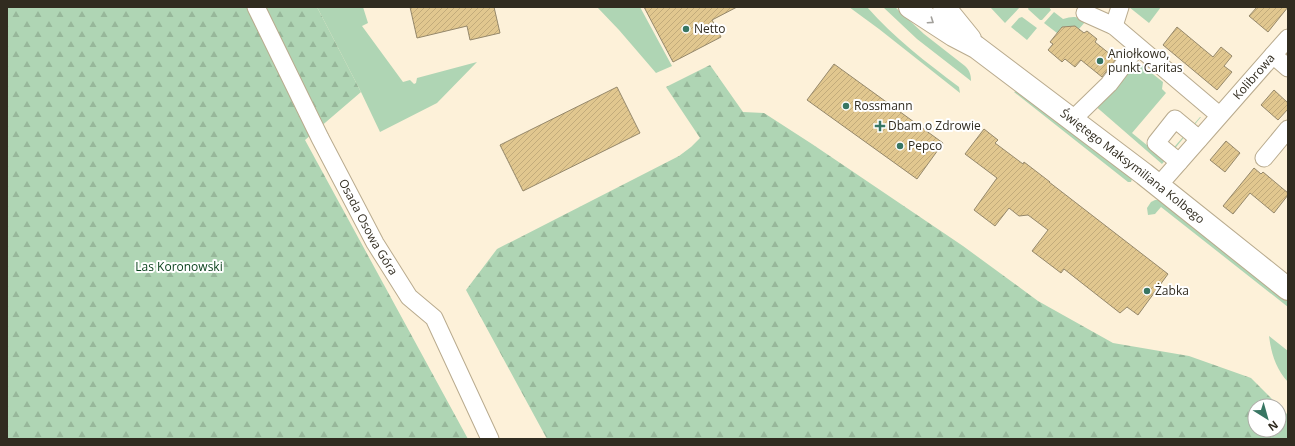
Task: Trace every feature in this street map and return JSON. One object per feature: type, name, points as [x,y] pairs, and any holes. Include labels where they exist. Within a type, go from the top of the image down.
[{"type":"main road","name":"Świętego Maksymiliana Kolbego","points":[[910,7],[953,35],[976,47],[1158,185],[1288,289]]},
{"type":"main road","name":"Świętego Maksymiliana Kolbego","points":[[944,7],[976,47]]},
{"type":"street","name":"Osada Osowa Góra","points":[[256,7],[320,138],[375,243],[409,297],[434,318],[490,439]]},
{"type":"street","points":[[1114,26],[1120,7]]},
{"type":"street","points":[[1085,13],[1114,26],[1137,47],[1220,115]]},
{"type":"street","name":"Kolibrowa","points":[[1158,185],[1288,38]]},
{"type":"street","points":[[1072,120],[1108,84],[1137,47]]},
{"type":"street","points":[[1273,55],[1288,68]]},
{"type":"street","points":[[1179,162],[1156,143],[1175,119],[1199,139]]},
{"type":"street","points":[[1264,158],[1288,129]]},
{"type":"green space","name":"Las Koronowski","points":[[7,7],[317,7],[361,92],[305,140],[468,439],[7,439]]},
{"type":"green space","points":[[317,7],[363,7],[368,23],[362,26],[403,82],[410,80],[414,84],[416,83],[417,78],[477,62],[437,103],[380,132]]},
{"type":"green space","points":[[597,7],[640,7],[672,66],[656,73]]},
{"type":"green space","points":[[849,7],[867,7],[899,39],[959,87],[960,93],[879,29]]},
{"type":"green space","points":[[883,7],[895,7],[924,34],[965,66],[970,73],[971,81],[917,39]]},
{"type":"green space","points":[[990,7],[1020,7],[1005,23]]},
{"type":"green space","points":[[1029,7],[1049,7],[1051,10],[1042,20],[1040,20],[1028,9]]},
{"type":"green space","points":[[1129,7],[1161,7],[1149,23]]},
{"type":"green space","points":[[1054,12],[1063,19],[1076,17],[1085,22],[1079,29],[1075,26],[1062,27],[1057,33],[1044,23]]},
{"type":"green space","points":[[1022,17],[1037,28],[1027,40],[1011,27],[1019,18]]},
{"type":"green space","points":[[1135,60],[1163,82],[1162,89],[1166,93],[1132,133],[1164,159],[1201,117],[1162,164],[1093,104]]},
{"type":"green space","points":[[710,65],[743,112],[764,113],[963,246],[1038,301],[1113,343],[1189,356],[1251,378],[1271,398],[1247,398],[1247,438],[1287,438],[1287,414],[1288,439],[547,439],[466,290],[497,249],[679,156],[700,138],[666,87]]},
{"type":"green space","points":[[1017,91],[1132,179],[1131,182],[1128,182],[1014,92]]},
{"type":"green space","points":[[1158,200],[1288,301],[1288,307],[1161,207],[1155,214],[1148,215],[1147,208],[1151,202]]},
{"type":"green space","points":[[1269,336],[1288,351],[1288,382],[1280,372],[1275,360],[1271,349]]},
{"type":"building","points":[[410,7],[494,7],[500,33],[470,40],[467,26],[417,38]]},
{"type":"building","name":"Netto","points":[[644,7],[737,7],[712,20],[721,37],[673,62]]},
{"type":"building","points":[[1257,7],[1288,7],[1268,32],[1249,16]]},
{"type":"building","points":[[1075,26],[1084,33],[1087,31],[1097,39],[1095,42],[1116,59],[1102,77],[1081,60],[1075,67],[1065,59],[1062,62],[1048,50],[1053,44],[1050,42],[1062,27]]},
{"type":"building","points":[[1177,27],[1213,57],[1221,47],[1232,56],[1224,66],[1232,72],[1217,90],[1163,45]]},
{"type":"building","points":[[834,64],[943,143],[917,179],[807,100]]},
{"type":"building","points":[[617,87],[640,133],[523,191],[500,145]]},
{"type":"building","points":[[1274,90],[1288,103],[1288,109],[1278,120],[1261,105]]},
{"type":"building","points":[[984,129],[998,140],[995,143],[1023,164],[1024,162],[1168,274],[1138,315],[1127,307],[1120,313],[1064,269],[1061,273],[1032,251],[1048,230],[1028,215],[1019,216],[1009,208],[995,226],[974,210],[997,178],[965,154]]},
{"type":"building","points":[[1226,141],[1240,153],[1225,172],[1210,160]]},
{"type":"building","points":[[1254,168],[1261,174],[1263,172],[1288,193],[1288,195],[1274,213],[1250,193],[1233,214],[1223,206]]},
{"type":"place","name":"Netto","points":[[686,29]]},
{"type":"place","name":"Aniołkowo, punkt Caritas","points":[[1100,61]]},
{"type":"place","name":"Rossmann","points":[[846,106]]},
{"type":"place","name":"Dbam o Zdrowie","points":[[880,126]]},
{"type":"place","name":"Pepco","points":[[900,146]]},
{"type":"place","name":"Żabka","points":[[1147,291]]}]
